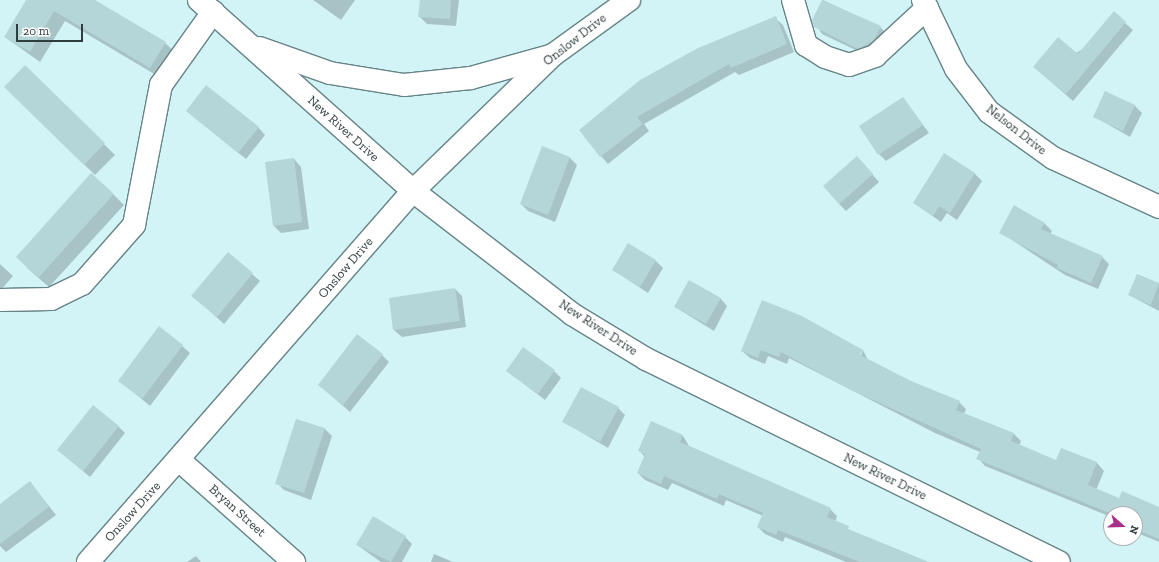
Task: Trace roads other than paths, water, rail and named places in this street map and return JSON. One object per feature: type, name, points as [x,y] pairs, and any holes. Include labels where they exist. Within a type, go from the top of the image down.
[{"type":"street","name":"Onslow Drive","points":[[88,562],[179,460],[413,191],[553,55],[629,0]]},
{"type":"street","points":[[793,0],[806,45],[825,57],[848,65],[875,56],[925,4]]},
{"type":"street","name":"Nelson Drive","points":[[925,4],[956,69],[989,112],[1053,158],[1159,208]]},
{"type":"street","points":[[0,300],[51,299],[82,284],[134,225],[160,85],[206,6]]},
{"type":"street","name":"New River Drive","points":[[206,6],[413,191],[572,314],[646,359],[1059,562]]},
{"type":"street","points":[[248,44],[330,74],[404,85],[471,78],[553,55]]},
{"type":"street","name":"Bryan Street","points":[[179,460],[294,562]]}]
